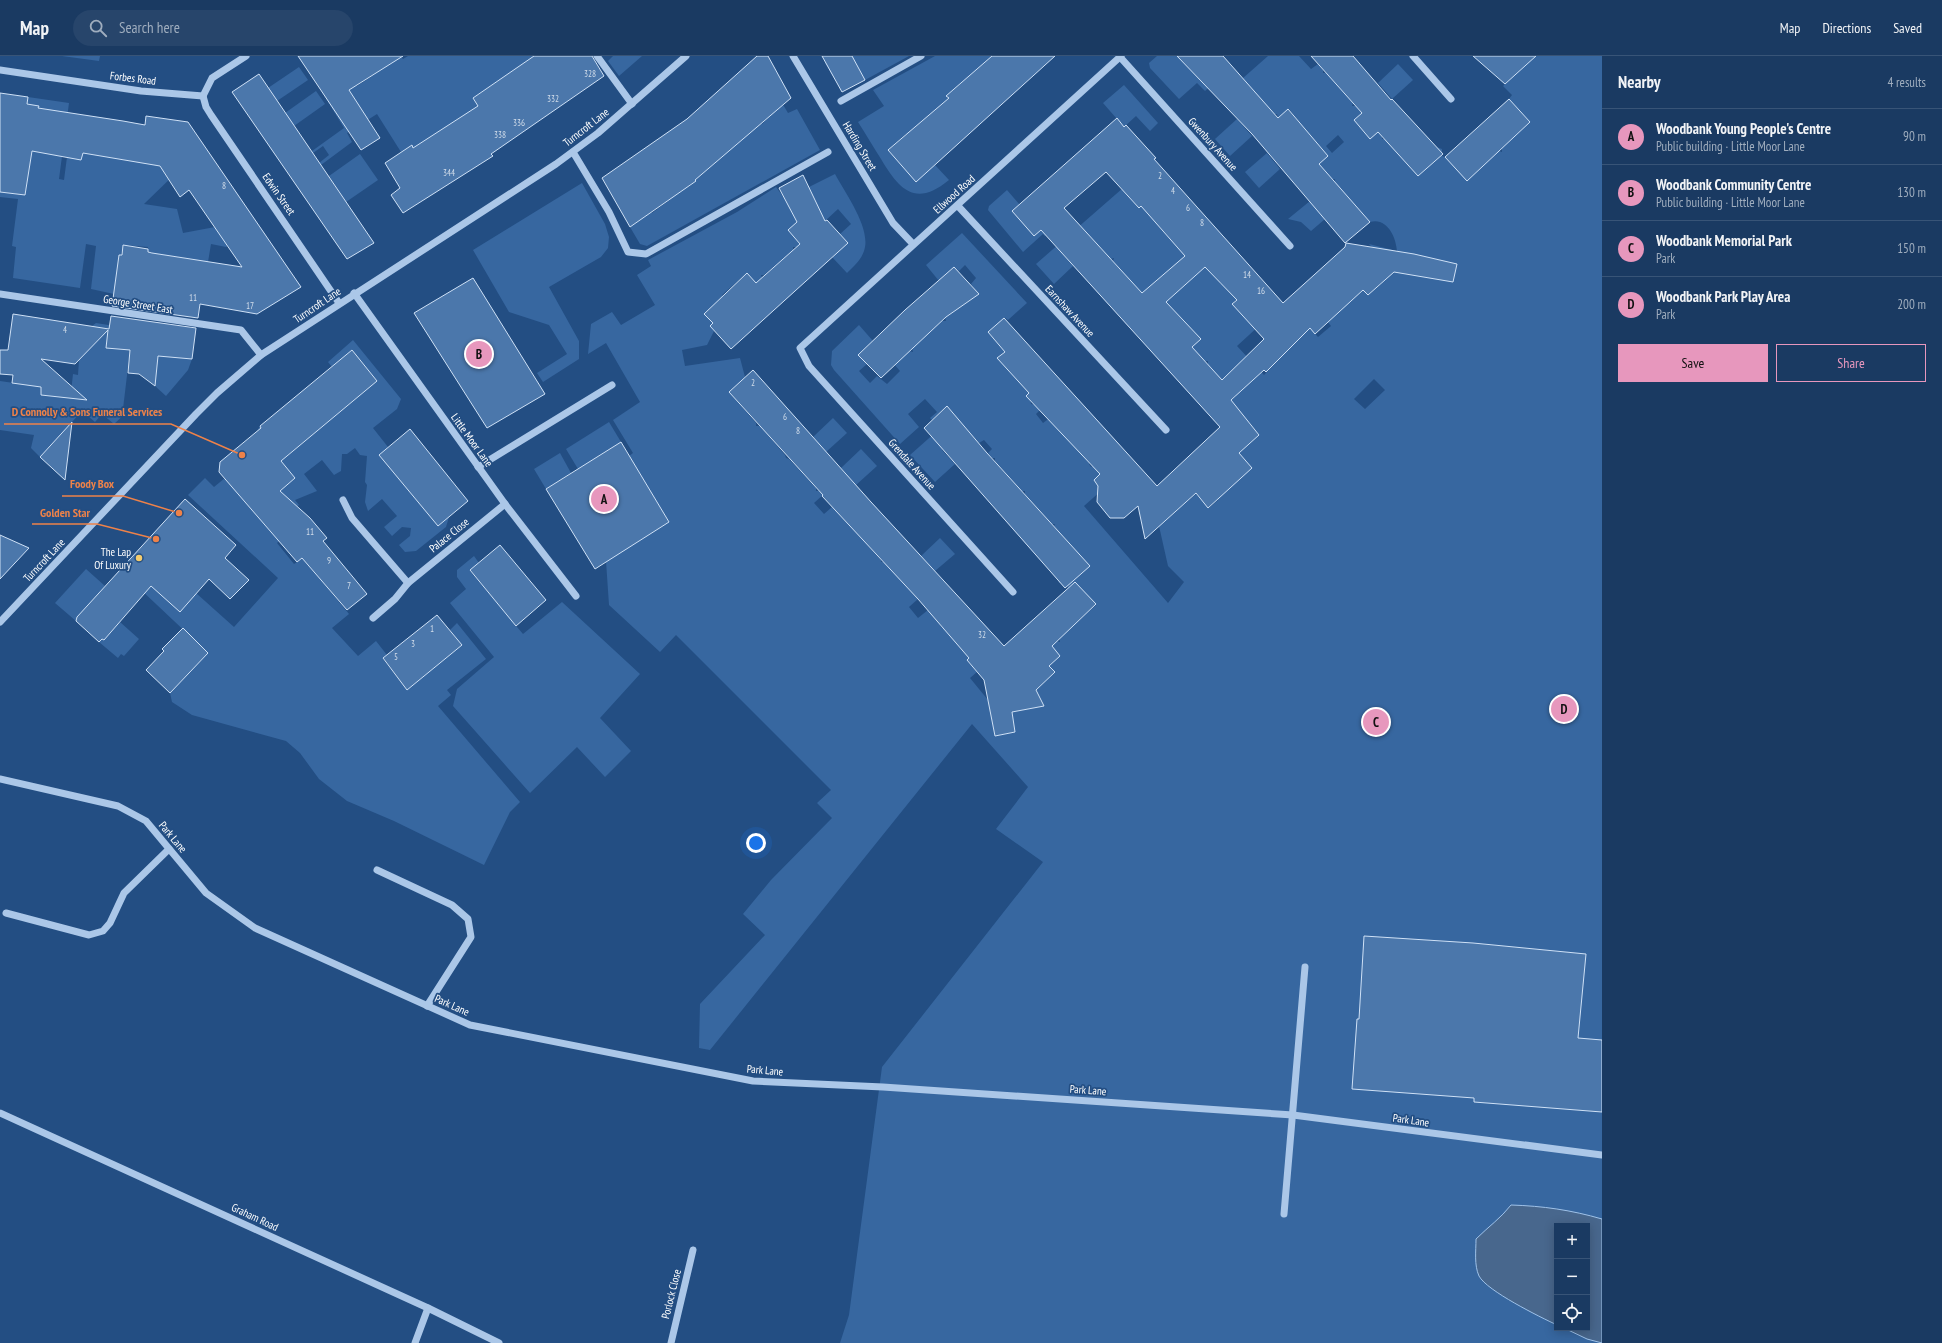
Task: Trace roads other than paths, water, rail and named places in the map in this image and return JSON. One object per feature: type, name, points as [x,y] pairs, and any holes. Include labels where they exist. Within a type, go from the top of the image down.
[{"type":"street","points":[[203,96],[206,86],[212,78],[246,56]]},
{"type":"street","points":[[597,56],[632,104]]},
{"type":"street","name":"Turncroft Lane","points":[[0,622],[196,414],[217,393],[261,356],[354,293],[549,169],[573,152],[632,104],[686,56]]},
{"type":"street","name":"Harding Street","points":[[793,56],[893,222],[913,244]]},
{"type":"street","points":[[841,101],[921,56]]},
{"type":"street","name":"Ellwood Road","points":[[800,348],[913,244],[958,206],[1120,56]]},
{"type":"street","name":"Gwenbury Avenue","points":[[1120,56],[1290,246]]},
{"type":"street","points":[[1413,56],[1451,99]]},
{"type":"street","name":"Forbes Road","points":[[0,70],[141,91],[203,96]]},
{"type":"street","name":"Edwin Street","points":[[203,96],[208,111],[339,303]]},
{"type":"street","points":[[573,152],[608,212],[628,252],[646,254],[828,152]]},
{"type":"street","name":"Earnshaw Avenue","points":[[958,206],[1166,430]]},
{"type":"street","name":"Little Moor Lane","points":[[354,293],[505,504],[576,596]]},
{"type":"street","name":"George Street East","points":[[0,294],[241,330],[261,356]]},
{"type":"street","name":"Grendale Avenue","points":[[800,348],[808,366],[1013,592]]},
{"type":"street","points":[[478,467],[612,385]]},
{"type":"street","points":[[343,500],[352,518],[408,583]]},
{"type":"street","name":"Palace Close","points":[[373,618],[396,599],[408,583],[505,504]]},
{"type":"street","name":"Park Lane","points":[[0,779],[118,806],[146,821],[206,894],[255,928],[470,1025],[753,1081],[873,1087],[1293,1115],[1602,1155]]},
{"type":"street","points":[[6,912],[89,935],[103,931],[110,923],[124,894],[168,848]]},
{"type":"street","points":[[377,870],[452,905],[468,919],[471,937],[427,1006]]},
{"type":"street","points":[[1284,1214],[1305,967]]},
{"type":"street","name":"Graham Road","points":[[0,1113],[428,1308],[499,1343]]},
{"type":"street","name":"Porlock Close","points":[[671,1343],[693,1250]]},
{"type":"street","points":[[415,1343],[428,1308]]},
{"type":"place","name":"Woodbank Community Centre","points":[[479,354]]},
{"type":"place","name":"D Connolly & Sons Funeral Services","points":[[242,455]]},
{"type":"place","name":"Woodbank Young People's Centre","points":[[604,499]]},
{"type":"place","name":"Foody Box","points":[[179,513]]},
{"type":"place","name":"Golden Star","points":[[156,539]]},
{"type":"place","name":"The Lap Of Luxury","points":[[139,558]]},
{"type":"place","name":"Woodbank Park Play Area","points":[[1564,709]]},
{"type":"place","name":"Woodbank Memorial Park","points":[[1376,722]]}]
